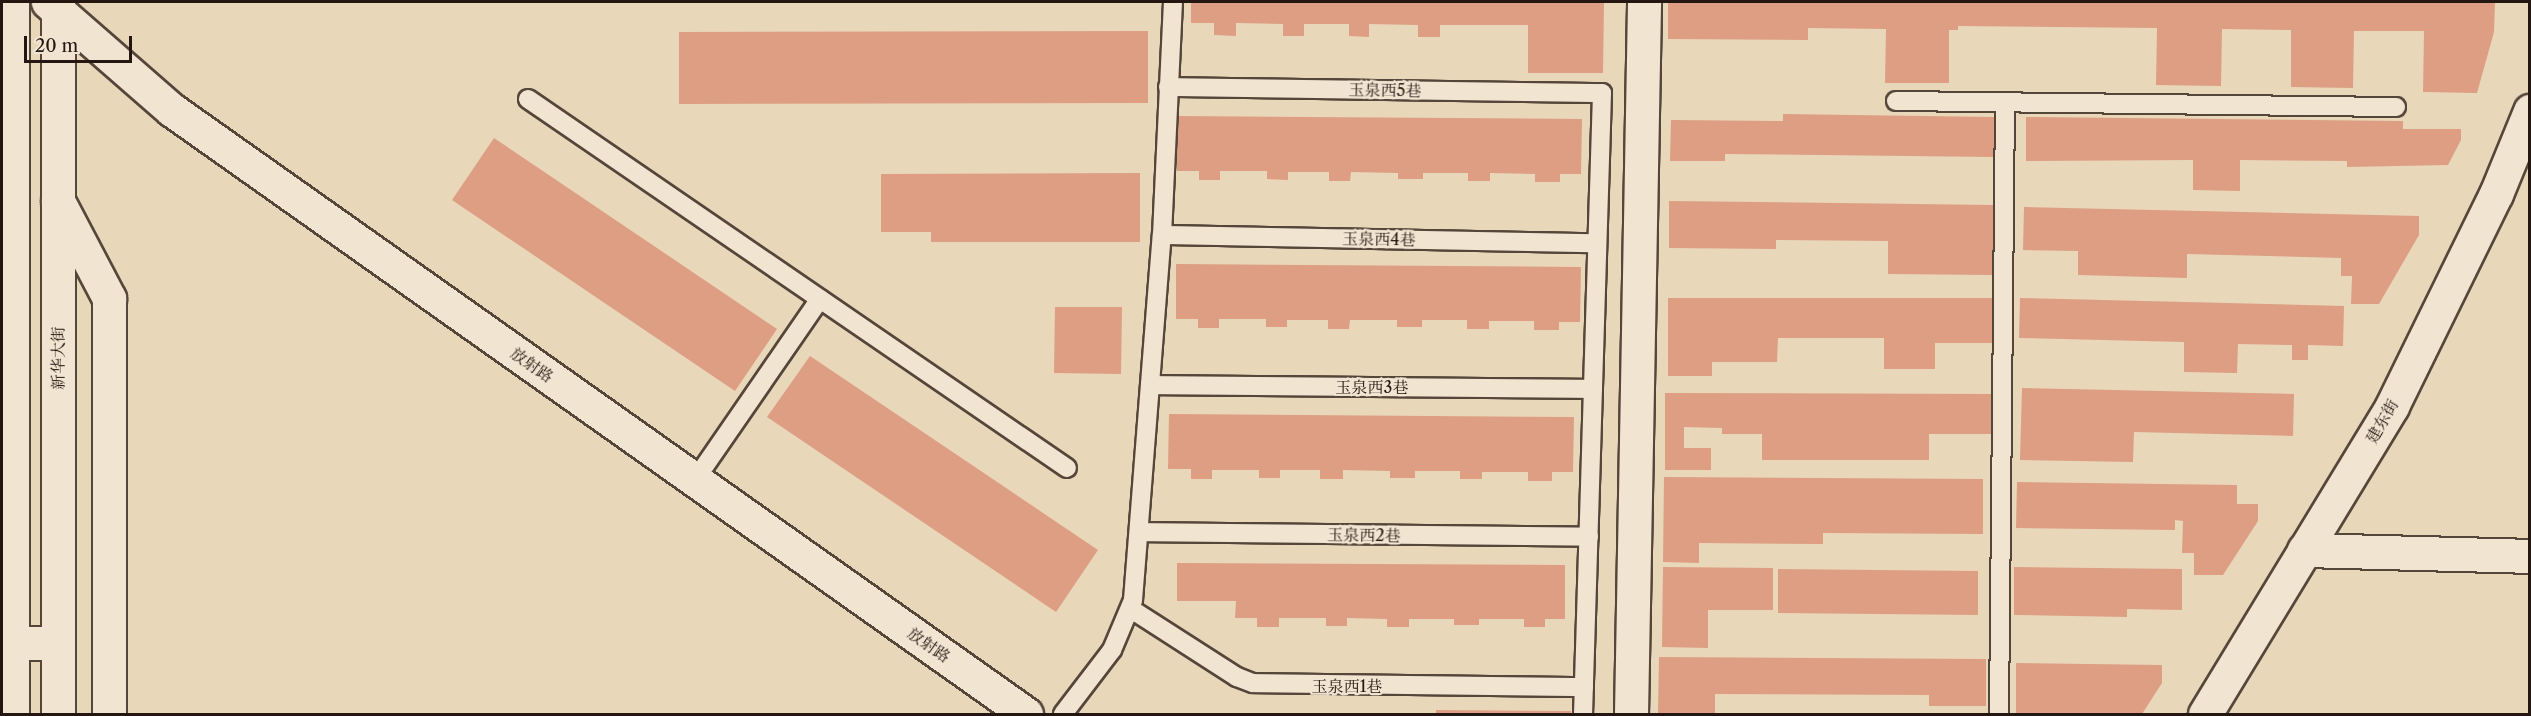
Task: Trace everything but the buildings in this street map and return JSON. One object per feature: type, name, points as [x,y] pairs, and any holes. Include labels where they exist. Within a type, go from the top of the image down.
[{"type":"street","points":[[1631,714],[1644,2]]},
{"type":"street","name":"新华大街","points":[[55,4],[58,201],[58,714]]},
{"type":"street","name":"放射路","points":[[55,4],[172,110],[1026,714]]},
{"type":"street","points":[[9,28],[7,643],[12,714]]},
{"type":"street","name":"建东街","points":[[2205,714],[2392,406],[2496,194],[2529,111]]},
{"type":"street","points":[[58,201],[109,298],[109,714]]},
{"type":"street","points":[[2304,550],[2529,556]]},
{"type":"street","points":[[7,643],[58,643]]},
{"type":"lane","points":[[1063,714],[1112,650],[1131,609],[1162,235],[1173,2]]},
{"type":"lane","name":"玉泉西5巷","points":[[1168,87],[1602,93],[1597,243]]},
{"type":"lane","points":[[528,99],[1067,468]]},
{"type":"lane","points":[[1896,100],[2396,107]]},
{"type":"lane","points":[[1999,714],[2006,102]]},
{"type":"lane","name":"玉泉西4巷","points":[[1162,235],[1597,243]]},
{"type":"lane","points":[[1584,714],[1597,243]]},
{"type":"lane","points":[[695,480],[820,299]]},
{"type":"lane","name":"玉泉西3巷","points":[[1150,385],[1593,389]]},
{"type":"lane","name":"玉泉西2巷","points":[[1139,532],[1589,537]]},
{"type":"lane","name":"玉泉西1巷","points":[[1131,609],[1237,677],[1253,682],[1584,687]]}]
